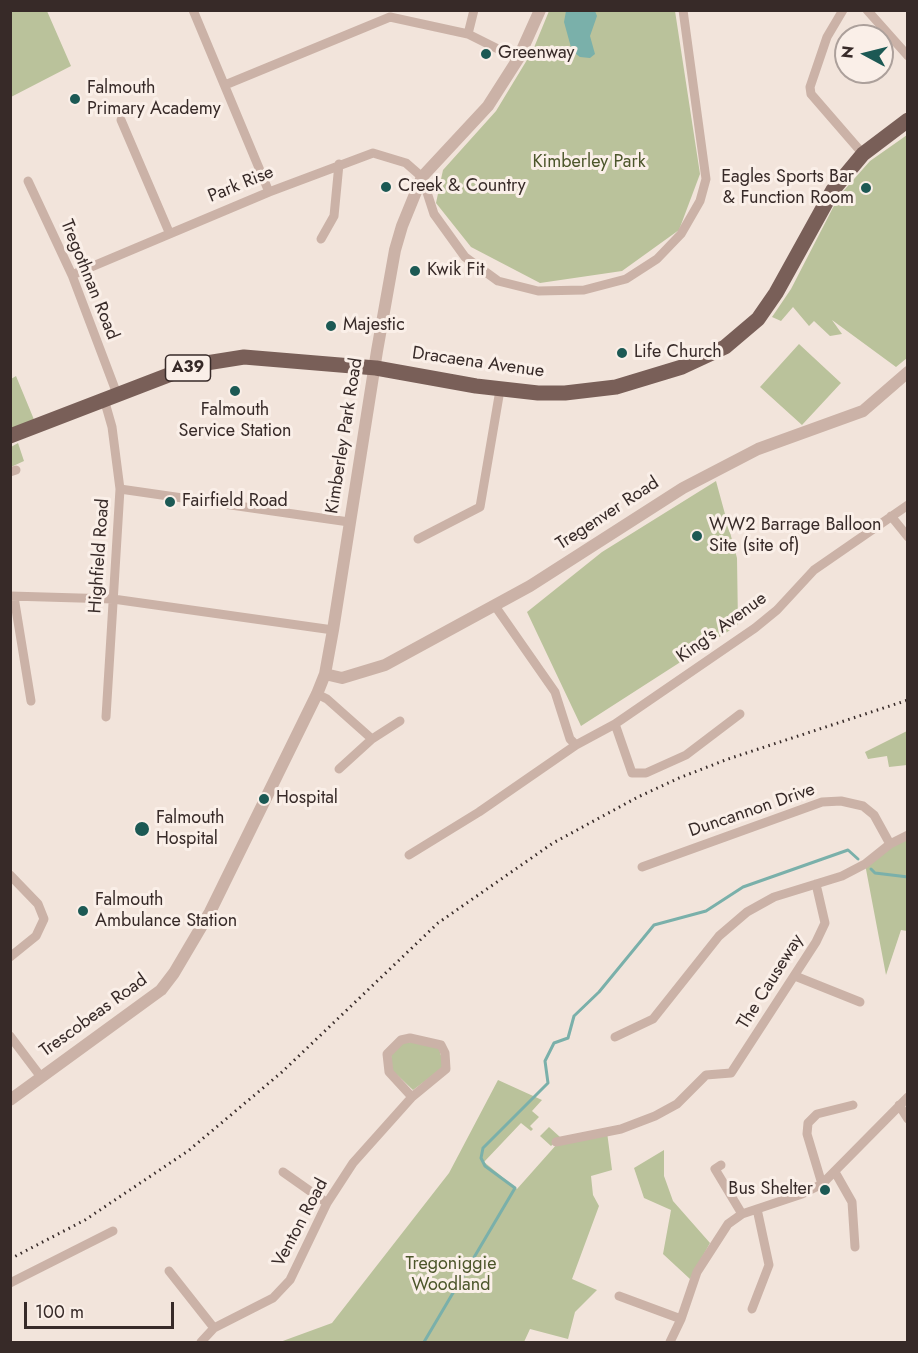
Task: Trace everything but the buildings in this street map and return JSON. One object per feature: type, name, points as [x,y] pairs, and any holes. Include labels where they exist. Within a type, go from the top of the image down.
[{"type":"main road","name":"Dracaena Avenue","points":[[10,436],[200,364],[244,357],[376,368],[500,390],[565,393],[616,387],[682,367],[725,347],[758,319],[776,294],[833,190],[863,153],[908,120]]},
{"type":"street","points":[[193,10],[268,192]]},
{"type":"street","points":[[468,34],[474,10]]},
{"type":"street","name":"Kimberley Park Road","points":[[318,694],[325,674],[333,630],[395,250],[422,177],[488,106],[518,59],[540,10]]},
{"type":"street","points":[[422,177],[434,214],[465,257],[498,280],[538,291],[584,290],[605,286],[642,270],[681,234],[700,201],[706,179],[683,10]]},
{"type":"street","points":[[843,10],[826,37],[810,87],[811,94],[863,153]]},
{"type":"street","points":[[867,10],[908,56]]},
{"type":"street","points":[[225,85],[386,14],[435,24],[468,34],[518,59]]},
{"type":"street","points":[[121,120],[169,232]]},
{"type":"street","name":"Park Rise","points":[[72,275],[169,232],[339,164],[373,153],[406,163],[422,177]]},
{"type":"street","points":[[321,239],[334,216],[339,164]]},
{"type":"street","name":"Tregothnan Road","points":[[28,181],[72,275],[110,397]]},
{"type":"street","name":"Tregenver Road","points":[[325,674],[342,678],[385,665],[495,606],[683,488],[758,449],[863,411],[908,372]]},
{"type":"street","points":[[418,538],[480,507],[500,390]]},
{"type":"street","name":"Highfield Road","points":[[106,717],[120,489],[110,397]]},
{"type":"street","points":[[120,489],[349,522]]},
{"type":"street","name":"King's Avenue","points":[[409,855],[479,812],[576,745],[615,724],[755,628],[777,610],[814,570],[908,505]]},
{"type":"street","points":[[891,516],[908,537]]},
{"type":"street","points":[[31,701],[12,597],[113,599],[333,630]]},
{"type":"street","points":[[495,606],[555,692],[570,739],[576,745]]},
{"type":"street","points":[[318,694],[327,699],[372,739]]},
{"type":"street","name":"Trescobeas Road","points":[[10,1100],[161,990],[174,973],[207,917],[318,694]]},
{"type":"street","points":[[615,724],[632,773],[646,773],[686,755],[740,714]]},
{"type":"street","points":[[339,770],[372,739],[400,721]]},
{"type":"street","name":"Duncannon Drive","points":[[642,867],[822,802],[841,801],[863,806],[874,815],[890,844]]},
{"type":"street","points":[[615,1037],[653,1019],[719,936],[747,912],[774,897],[816,884],[864,864],[890,844],[908,836]]},
{"type":"street","points":[[10,875],[38,904],[44,919],[36,936],[10,957]]},
{"type":"street","name":"The Causeway","points":[[556,1142],[621,1129],[655,1116],[677,1104],[701,1080],[711,1074],[731,1073],[741,1063],[795,976],[825,922],[816,884]]},
{"type":"street","points":[[795,976],[860,1002]]},
{"type":"street","points":[[10,1036],[41,1077]]},
{"type":"street","name":"Venton Road","points":[[201,1342],[214,1328],[273,1298],[290,1280],[327,1203],[353,1163],[412,1097],[446,1069],[445,1053],[441,1045],[410,1038],[401,1040],[387,1054],[389,1072],[412,1097]]},
{"type":"street","points":[[670,1342],[681,1320],[697,1272],[728,1224],[742,1214],[802,1194],[822,1184],[908,1097]]},
{"type":"street","points":[[822,1184],[807,1134],[808,1123],[817,1114],[853,1105]]},
{"type":"street","points":[[899,1105],[908,1119]]},
{"type":"street","points":[[721,1165],[715,1169],[742,1214]]},
{"type":"street","points":[[283,1172],[327,1203]]},
{"type":"street","points":[[835,1172],[852,1202],[855,1247]]},
{"type":"street","points":[[752,1309],[769,1265],[757,1209]]},
{"type":"street","points":[[10,1283],[113,1231]]},
{"type":"street","points":[[169,1271],[214,1328]]},
{"type":"street","points":[[619,1296],[681,1320]]},
{"type":"green space","points":[[11,10],[47,11],[71,66],[11,97]]},
{"type":"green space","name":"Kimberley Park","points":[[549,11],[675,11],[700,174],[679,230],[622,271],[540,283],[471,247],[436,203],[443,170],[496,111],[533,50]]},
{"type":"green space","points":[[907,135],[907,358],[896,367],[832,320],[842,334],[830,336],[814,321],[809,326],[793,307],[781,321],[772,317],[791,289],[839,196],[870,161]]},
{"type":"green space","points":[[799,344],[841,383],[802,425],[760,387]]},
{"type":"green space","points":[[16,376],[35,422],[11,433],[11,379]]},
{"type":"green space","points":[[18,443],[24,461],[11,467],[11,447]]},
{"type":"green space","points":[[716,481],[737,558],[738,625],[581,726],[527,612],[602,552]]},
{"type":"green space","points":[[907,731],[907,765],[889,767],[887,756],[868,759],[865,752]]},
{"type":"green space","points":[[907,835],[907,931],[901,930],[886,975],[865,864]]},
{"type":"green space","points":[[411,1042],[439,1048],[444,1067],[413,1090],[392,1070],[391,1055],[403,1043]]},
{"type":"green space","name":"Tregoniggie Woodland","points":[[498,1080],[542,1100],[532,1111],[539,1117],[530,1126],[533,1129],[531,1131],[521,1123],[484,1162],[517,1189],[557,1144],[607,1132],[612,1170],[591,1176],[593,1195],[599,1206],[572,1279],[597,1290],[575,1312],[568,1339],[530,1329],[524,1342],[280,1342],[332,1323],[449,1173]]},
{"type":"green space","points":[[549,1127],[560,1137],[551,1146],[540,1136]]},
{"type":"green space","points":[[664,1150],[664,1176],[673,1201],[710,1243],[690,1279],[663,1254],[671,1210],[644,1198],[634,1168]]},
{"type":"water","points":[[566,11],[595,11],[597,16],[590,36],[595,54],[590,58],[580,57],[572,51],[564,22]]},
{"type":"waterway","points":[[424,1342],[515,1188],[485,1166],[481,1158],[483,1148],[548,1083],[545,1061],[554,1043],[568,1038],[574,1016],[599,992],[654,925],[706,911],[743,887],[848,850],[858,859]]},
{"type":"waterway","points":[[871,869],[875,873],[908,877]]},
{"type":"railway","points":[[10,1259],[85,1220],[188,1151],[282,1072],[438,923],[553,843],[638,797],[679,778],[728,759],[908,700]]},
{"type":"place","name":"Greenway","points":[[486,54]]},
{"type":"place","name":"Falmouth Primary Academy","points":[[75,99]]},
{"type":"place","name":"Creek & Country","points":[[386,187]]},
{"type":"place","name":"Eagles Sports Bar & Function Room","points":[[866,188]]},
{"type":"place","name":"Kwik Fit","points":[[415,271]]},
{"type":"place","name":"Majestic","points":[[331,326]]},
{"type":"place","name":"Life Church","points":[[622,353]]},
{"type":"place","name":"Falmouth Service Station","points":[[235,391]]},
{"type":"place","name":"Fairfield Road","points":[[170,502]]},
{"type":"place","name":"WW2 Barrage Balloon Site (site of)","points":[[697,536]]},
{"type":"place","name":"Hospital","points":[[264,799]]},
{"type":"place","name":"Falmouth Hospital","points":[[142,829]]},
{"type":"place","name":"Falmouth Ambulance Station","points":[[83,911]]},
{"type":"place","name":"Bus Shelter","points":[[825,1190]]}]
